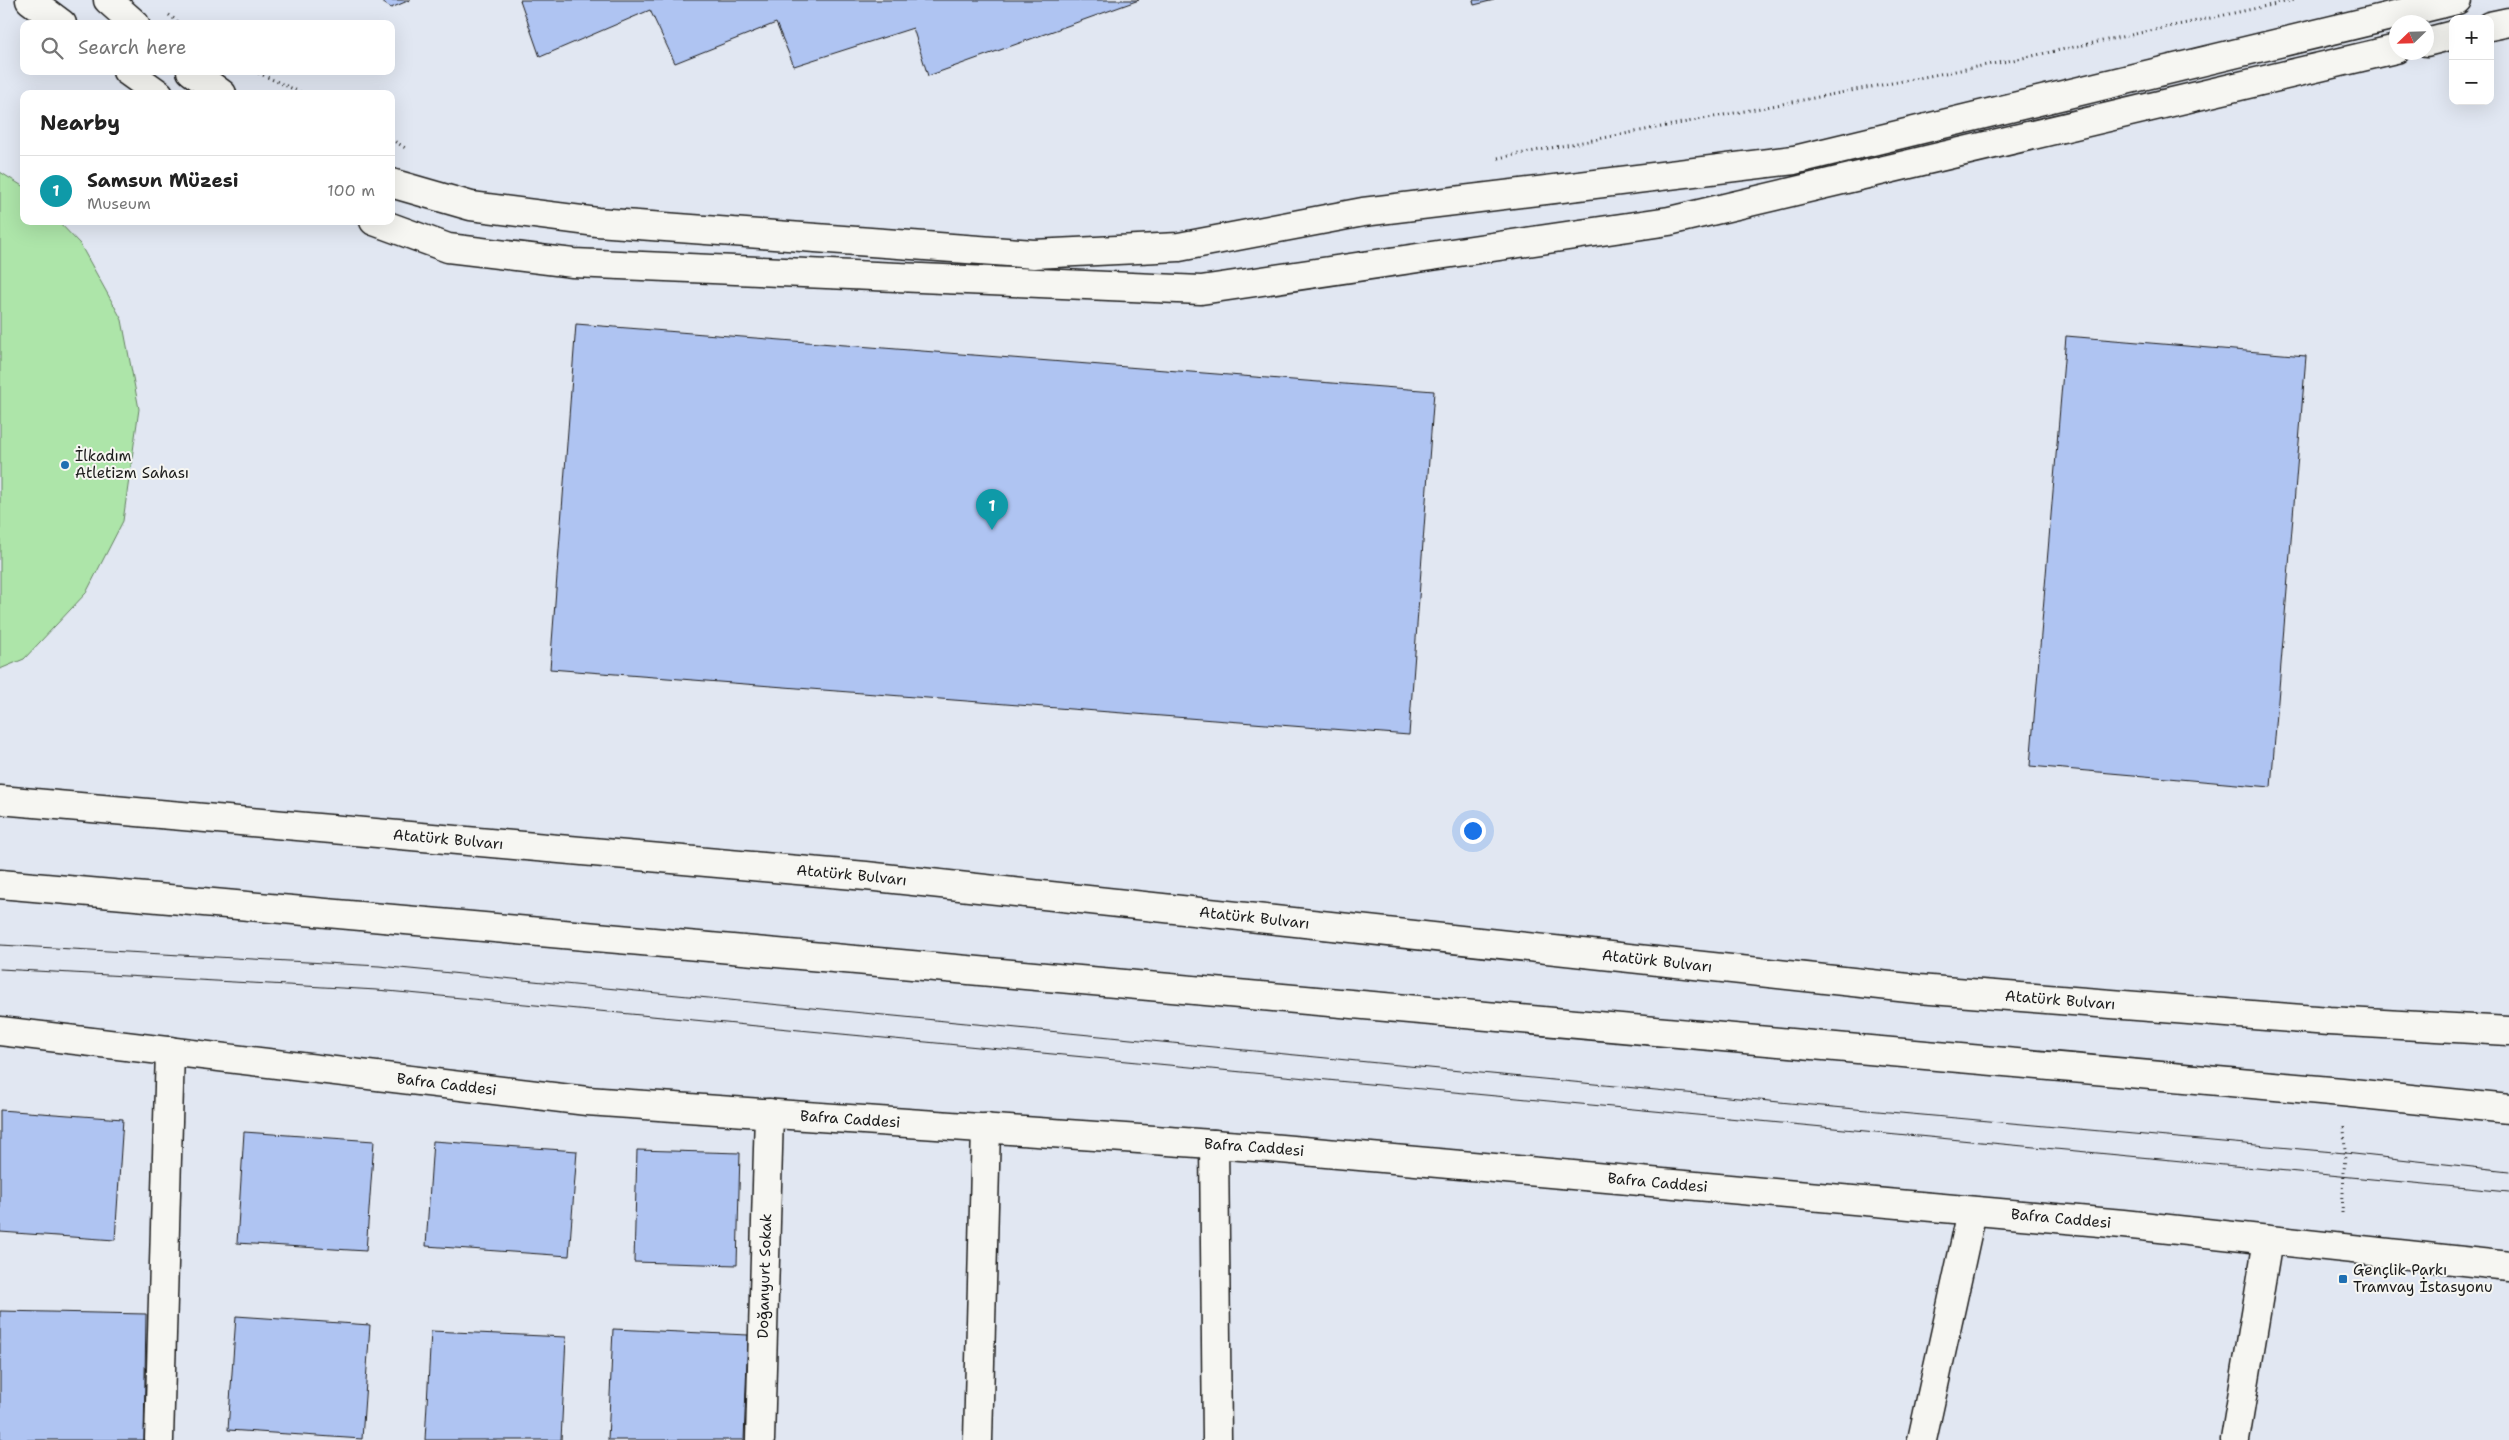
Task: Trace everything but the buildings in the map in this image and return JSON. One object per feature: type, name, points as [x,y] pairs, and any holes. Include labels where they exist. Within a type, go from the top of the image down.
[{"type":"main road","points":[[30,0],[57,20]]},
{"type":"main road","points":[[108,0],[130,20]]},
{"type":"main road","points":[[395,184],[471,206],[597,222],[1034,254],[1179,247],[1364,212],[1794,160],[2457,0]]},
{"type":"main road","points":[[2494,25],[2509,22]]},
{"type":"main road","points":[[2434,40],[2449,36]]},
{"type":"main road","points":[[385,225],[448,248],[573,262],[1201,290],[1669,221],[2389,51]]},
{"type":"main road","points":[[133,75],[153,90]]},
{"type":"main road","points":[[197,75],[217,90]]},
{"type":"main road","name":"Atatürk Bulvarı","points":[[0,800],[866,876],[1918,989],[2329,1021],[2509,1031]]},
{"type":"main road","points":[[0,884],[2342,1092],[2509,1109]]},
{"type":"main road","name":"Bafra Caddesi","points":[[0,1031],[587,1100],[1214,1144],[1972,1211],[2509,1266]]},
{"type":"main road","points":[[159,1440],[170,1051]]},
{"type":"main road","name":"Doğanyurt Sokak","points":[[760,1440],[769,1113]]},
{"type":"main road","points":[[978,1440],[986,1128]]},
{"type":"main road","points":[[1214,1144],[1217,1440]]},
{"type":"main road","points":[[1922,1440],[1972,1211]]},
{"type":"main road","points":[[2235,1440],[2268,1240]]},
{"type":"path","points":[[1488,160],[2013,60],[2295,0]]},
{"type":"path","points":[[263,75],[295,90]]},
{"type":"path","points":[[395,142],[413,154]]},
{"type":"path","points":[[2340,1249],[2345,1153],[2342,1092]]},
{"type":"green space","name":"İlkadım Atletizm Sahası","points":[[0,172],[20,184],[20,225],[62,225],[80,244],[122,320],[139,409],[123,521],[86,593],[24,659],[0,669]]},
{"type":"tram line","points":[[0,945],[379,966],[1800,1104],[2345,1153],[2509,1171]]},
{"type":"tram line","points":[[0,969],[377,990],[2509,1192]]},
{"type":"place","name":"İlkadım Atletizm Sahası","points":[[65,465]]},
{"type":"place","name":"Samsun Müzesi","points":[[992,530]]},
{"type":"place","name":"Gençlik Parkı Tramvay İstasyonu","points":[[2343,1279]]}]
